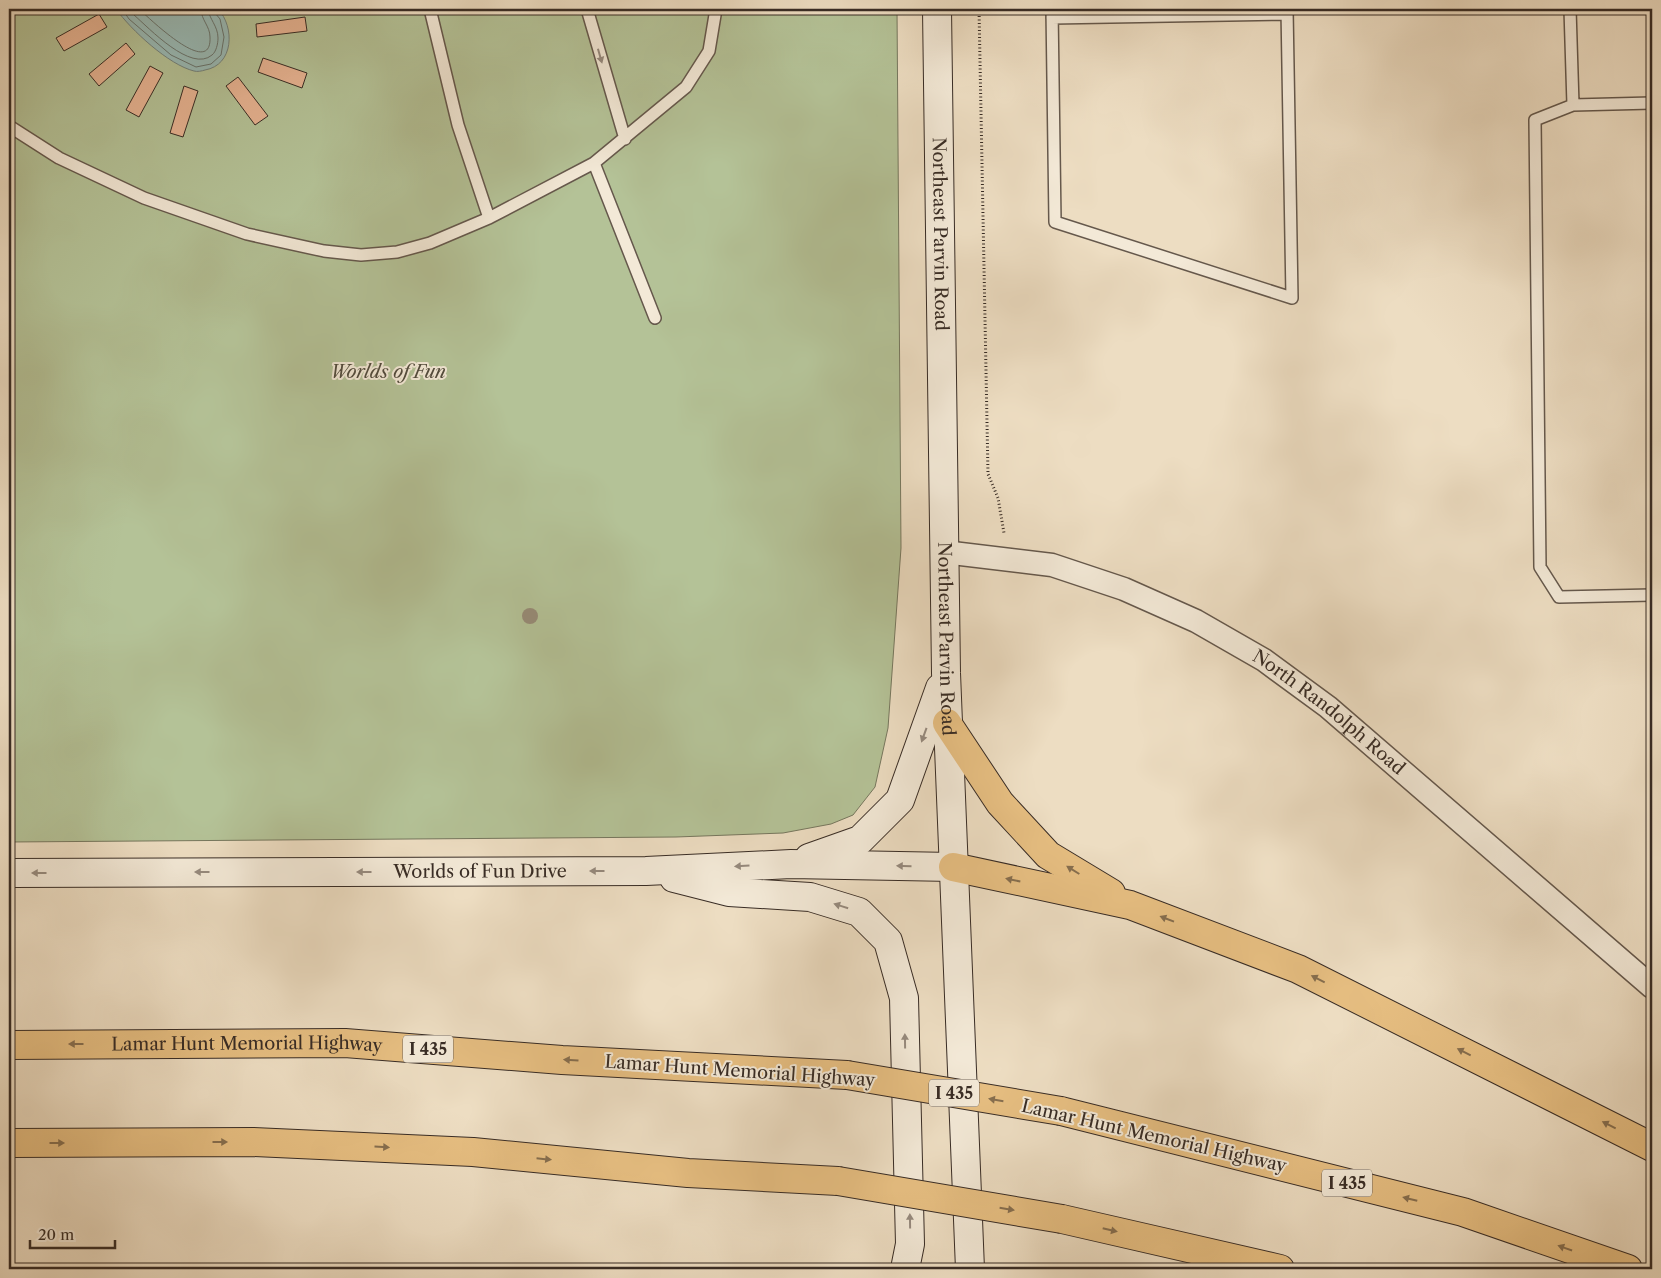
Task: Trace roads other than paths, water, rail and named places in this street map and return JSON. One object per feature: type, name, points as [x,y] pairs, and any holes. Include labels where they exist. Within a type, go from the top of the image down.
[{"type":"highway","points":[[947,723],[1000,803],[1048,855],[1130,905]]},
{"type":"highway","points":[[953,867],[1130,905],[1298,969],[1652,1147]]},
{"type":"highway","name":"Lamar Hunt Memorial Highway","points":[[9,1045],[345,1043],[562,1060],[847,1075],[1062,1111],[1463,1212],[1628,1269]]},
{"type":"highway","points":[[9,1143],[253,1142],[473,1152],[688,1173],[838,1181],[1062,1218],[1280,1269]]},
{"type":"main road","name":"Northeast Parvin Road","points":[[937,9],[947,723],[970,1269]]},
{"type":"main road","points":[[791,864],[860,840],[900,800],[946,673]]},
{"type":"main road","name":"Worlds of Fun Drive","points":[[9,873],[646,870],[791,864],[953,867]]},
{"type":"main road","points":[[646,870],[728,892],[810,897],[858,912],[888,941],[904,998],[910,1244],[905,1269]]},
{"type":"street","name":"North Randolph Road","points":[[944,552],[1052,566],[1124,589],[1196,621],[1264,660],[1328,707],[1652,987]]},
{"type":"lane","points":[[430,9],[458,125],[489,218]]},
{"type":"lane","points":[[587,9],[625,139]]},
{"type":"lane","points":[[9,126],[59,158],[144,198],[247,234],[324,251],[361,255],[397,252],[430,242],[489,218],[594,163],[686,87],[709,51],[716,9]]},
{"type":"lane","points":[[1570,9],[1573,105]]},
{"type":"lane","points":[[1287,11],[1292,298],[1055,222],[1052,13],[1287,11]]},
{"type":"lane","points":[[1652,103],[1573,105],[1535,120],[1540,567],[1559,597],[1652,595]]},
{"type":"lane","points":[[594,163],[655,318]]},
{"type":"water","points":[[116,9],[218,9],[224,17],[229,35],[226,53],[222,61],[215,67],[195,71],[184,67],[173,62],[151,46]]},
{"type":"park label","name":"Worlds of Fun","points":[[388,372]]}]
